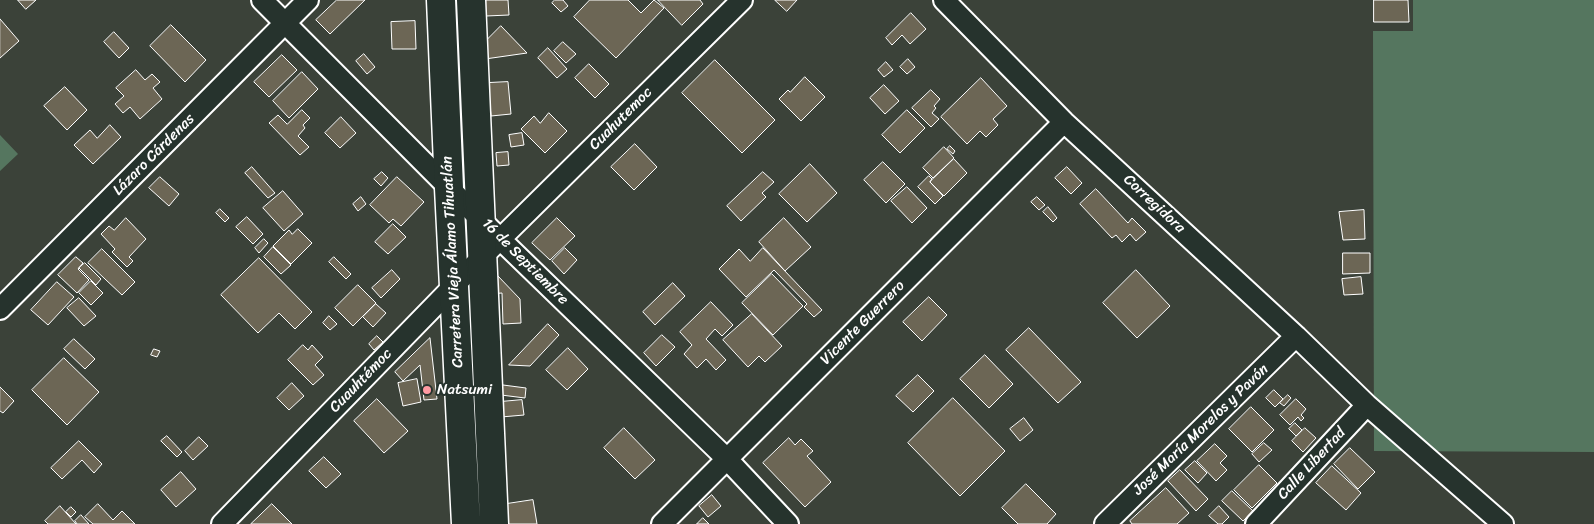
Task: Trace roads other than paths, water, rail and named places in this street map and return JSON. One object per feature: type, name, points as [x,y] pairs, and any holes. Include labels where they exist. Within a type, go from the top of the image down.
[{"type":"main road","name":"Carretera Vieja Álamo Tihuatlán","points":[[441,0],[466,524]]},
{"type":"main road","name":"Carretera Vieja Álamo Tihuatlán","points":[[471,0],[481,219],[491,248],[494,524]]},
{"type":"street","name":"16 de Septiembre","points":[[262,0],[481,219]]},
{"type":"street","name":"Lázaro Cárdenas","points":[[0,310],[308,0]]},
{"type":"street","name":"Cuahutemoc","points":[[491,248],[742,0]]},
{"type":"street","name":"Corregidora","points":[[944,0],[1064,122],[1367,404],[1503,524]]},
{"type":"street","name":"Vicente Guerrero","points":[[662,524],[1064,122]]},
{"type":"street","name":"16 de Septiembre","points":[[491,248],[727,460],[788,524]]},
{"type":"street","name":"Cuauhtémoc","points":[[222,524],[491,248]]},
{"type":"street","name":"José María Morelos y Pavón","points":[[1105,524],[1296,336]]},
{"type":"street","name":"Calle Libertad","points":[[1256,524],[1367,404]]},
{"type":"place","name":"Natsumi","points":[[427,390]]}]
